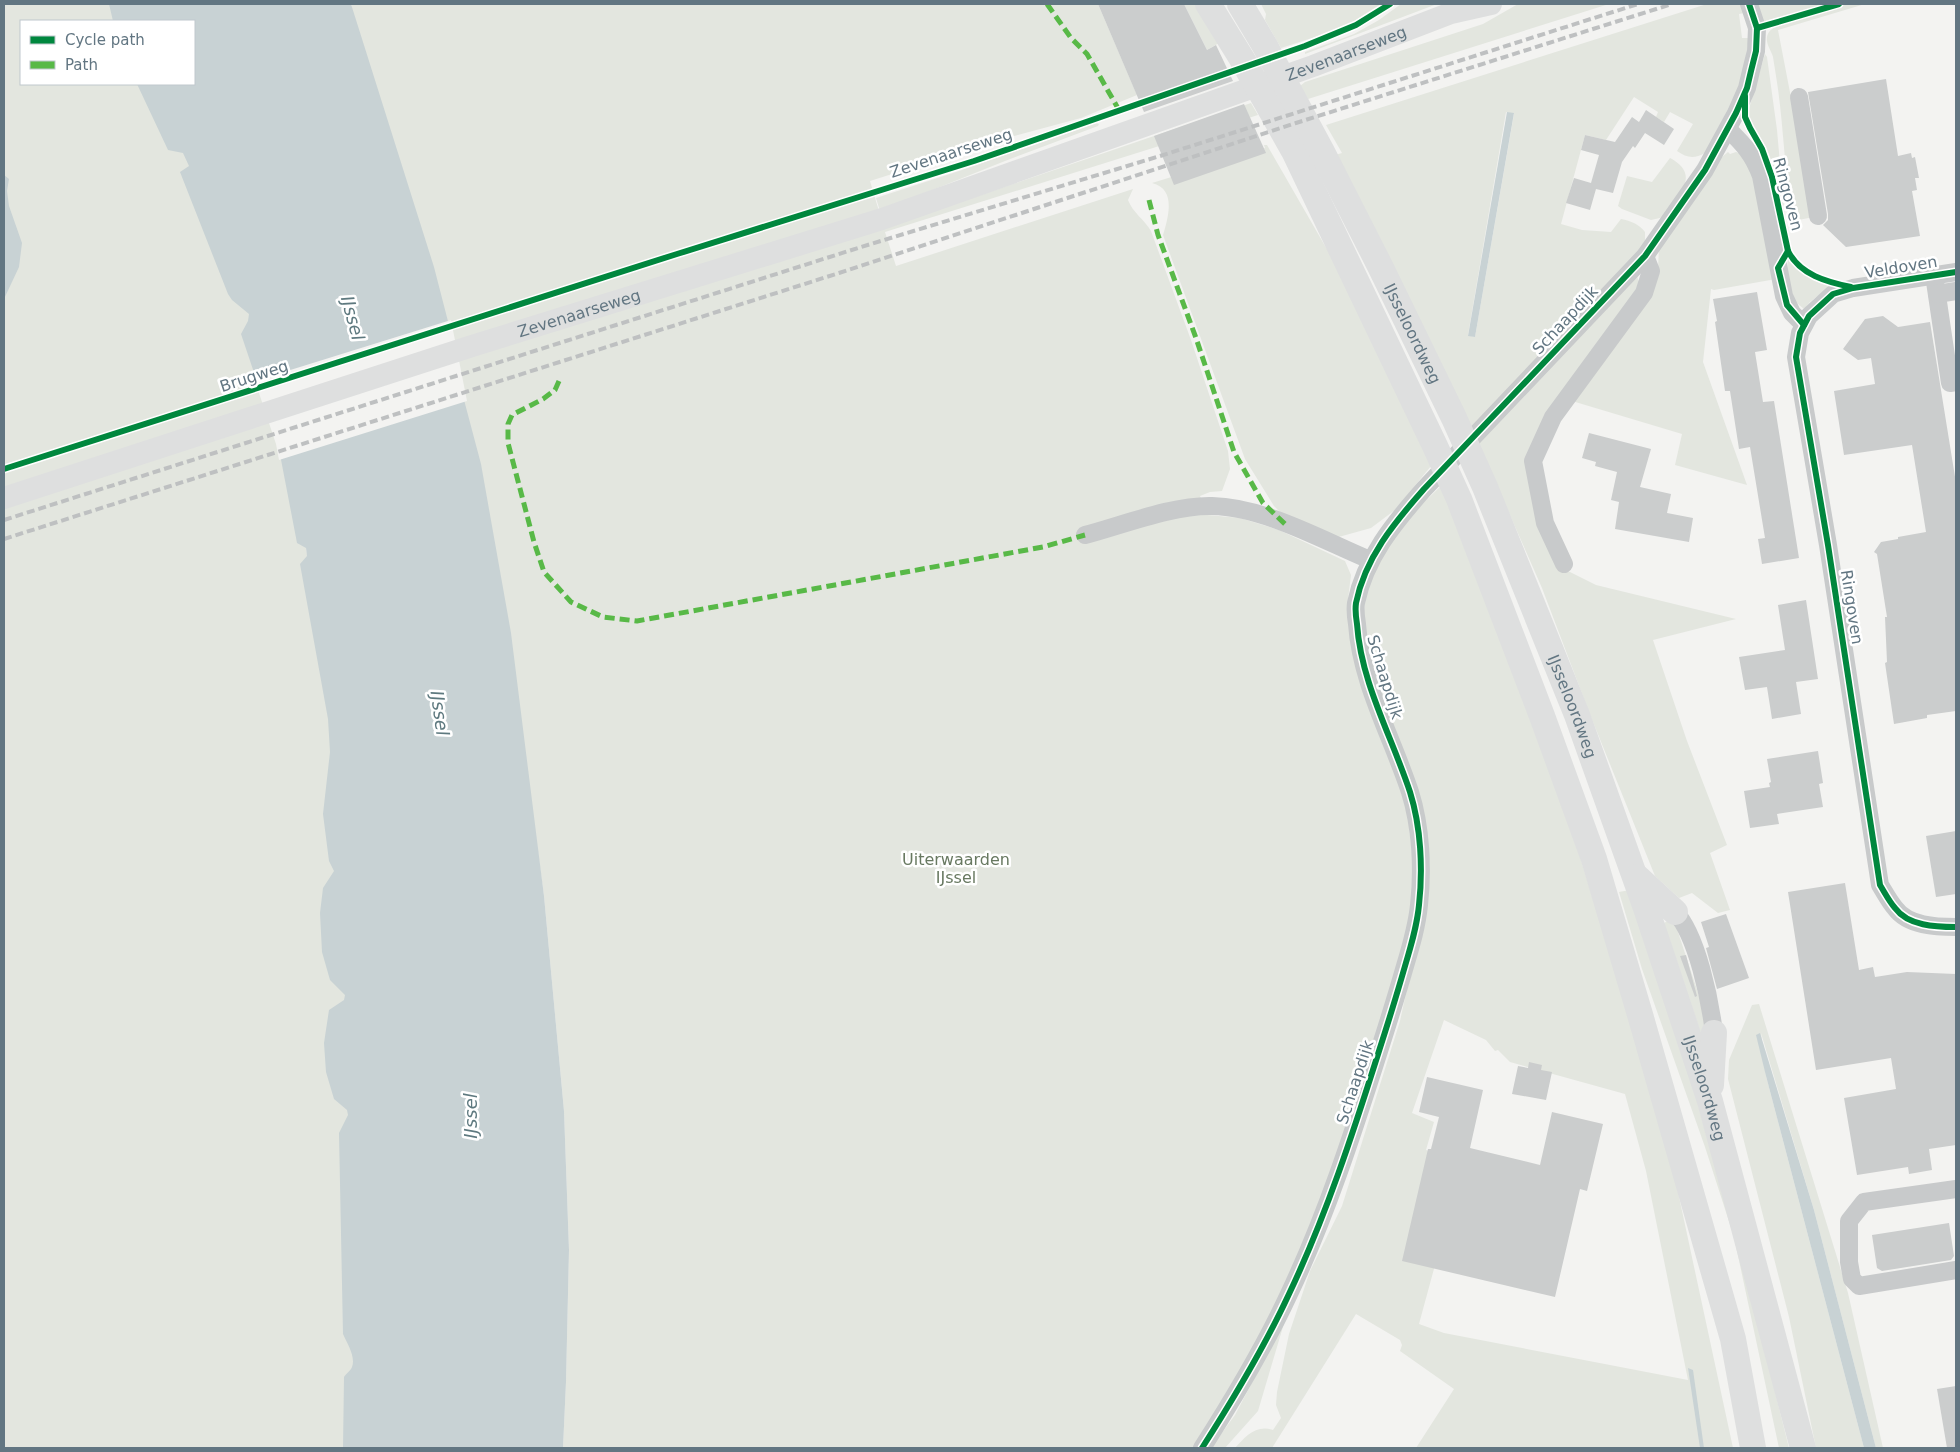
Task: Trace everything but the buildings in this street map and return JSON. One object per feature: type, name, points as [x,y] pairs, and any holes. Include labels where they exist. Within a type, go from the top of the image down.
[{"type":"highway","name":"IJsseloordweg","points":[[1208,4],[1242,59],[1294,151],[1435,446],[1459,498],[1542,716],[1594,859],[1642,1018],[1733,1339],[1753,1448]]},
{"type":"highway","name":"IJsseloordweg","points":[[1240,4],[1265,46],[1322,152],[1454,418],[1485,487],[1577,715],[1634,873],[1710,1101],[1803,1448]]},
{"type":"highway","points":[[1634,873],[1676,912]]},
{"type":"highway","points":[[1710,1101],[1714,1033]]},
{"type":"main road","name":"Zevenaarseweg","points":[[4,498],[472,346],[882,219],[1235,92],[1314,66],[1461,7],[1491,4]]},
{"type":"street","name":"Schaapdijk","points":[[1202,1448],[1247,1375],[1288,1298],[1314,1239],[1352,1138],[1416,925],[1421,876],[1416,820],[1410,794],[1369,682],[1358,644],[1355,605],[1370,560],[1396,520],[1644,256],[1705,170],[1728,129],[1746,88],[1756,51],[1757,28],[1749,4]]},
{"type":"street","points":[[1799,97],[1818,216]]},
{"type":"street","name":"Ringoven","points":[[1728,129],[1755,158],[1761,176],[1784,296],[1792,313],[1804,325],[1797,344],[1796,357],[1828,545],[1880,885],[1896,910],[1910,921],[1939,927],[1956,927]]},
{"type":"street","points":[[1564,564],[1545,523],[1533,461],[1553,417],[1644,293],[1651,271],[1644,256]]},
{"type":"street","name":"Veldoven","points":[[1804,325],[1809,316],[1833,294],[1853,288],[1956,272]]},
{"type":"street","points":[[1934,275],[1951,348],[1950,383],[1956,382]]},
{"type":"street","points":[[1937,294],[1956,291]]},
{"type":"street","points":[[1085,535],[1170,511],[1210,506],[1247,510],[1370,560]]},
{"type":"street","points":[[1676,912],[1684,921],[1700,963],[1714,1033]]},
{"type":"street","points":[[1956,1188],[1864,1202],[1849,1220],[1849,1262],[1852,1279],[1859,1286],[1956,1270]]},
{"type":"green space","points":[[4,4],[147,4],[154,20],[20,20],[20,85],[177,85],[251,315],[255,372],[278,444],[306,548],[332,715],[337,854],[356,985],[360,1342],[352,1448],[4,1448]]},
{"type":"green space","name":"Uiterwaarden IJssel","points":[[351,4],[1098,4],[1137,95],[1081,118],[1003,139],[870,181],[884,228],[1251,103],[1258,115],[885,232],[896,266],[1133,189],[1128,200],[1151,231],[1191,340],[1228,451],[1230,469],[1222,491],[1210,492],[1200,496],[1208,515],[1240,518],[1279,530],[1345,561],[1351,575],[1347,607],[1408,816],[1414,873],[1410,915],[1401,956],[1329,1184],[1261,1337],[1194,1448],[563,1448],[569,1250],[564,1111],[544,896],[531,801]]},
{"type":"green space","points":[[1184,4],[1195,4],[1219,43],[1207,50]]},
{"type":"green space","points":[[1261,4],[1381,4],[1343,28],[1281,48],[1265,20],[1266,14]]},
{"type":"green space","points":[[1401,4],[1437,4],[1305,54],[1305,52],[1354,34],[1379,20]]},
{"type":"green space","points":[[1518,4],[1609,4],[1308,99],[1300,86],[1305,82],[1483,24]]},
{"type":"green space","points":[[1707,4],[1741,4],[1744,13],[1739,14],[1742,38],[1749,38],[1744,68],[1737,92],[1705,153],[1691,157],[1677,151],[1693,124],[1670,112],[1664,122],[1656,117],[1658,112],[1634,97],[1606,140],[1585,135],[1561,224],[1582,230],[1611,232],[1621,219],[1640,227],[1645,232],[1645,241],[1641,248],[1471,432],[1335,155],[1342,153],[1326,125]],"holes":[[[1506,112],[1514,114],[1475,337],[1468,335]]]},
{"type":"green space","points":[[1754,4],[1828,4],[1764,22]]},
{"type":"green space","points":[[1848,4],[1865,4],[1778,30],[1814,217],[1793,221],[1779,94],[1767,35],[1774,28],[1782,24]]},
{"type":"green space","points":[[1765,54],[1767,57],[1777,130],[1785,220],[1777,183],[1766,147],[1752,127],[1748,112]]},
{"type":"green space","points":[[1096,123],[1099,124],[1098,126],[880,211],[876,198]]},
{"type":"green space","points":[[1264,145],[1267,145],[1336,265],[1431,466],[1395,510],[1371,528],[1335,538],[1289,521],[1274,506],[1245,459],[1163,235],[1167,221],[1168,198],[1160,186],[1152,183],[1265,148]]},
{"type":"green space","points":[[1728,152],[1730,154],[1736,152],[1742,154],[1756,179],[1776,279],[1711,289],[1703,362],[1747,485],[1675,465],[1682,434],[1572,401],[1658,270],[1659,246],[1722,157]]},
{"type":"green space","points":[[1670,158],[1685,171],[1686,179],[1680,194],[1664,217],[1651,220],[1618,206],[1627,176],[1652,182]]},
{"type":"green space","points":[[1788,258],[1808,275],[1831,285],[1804,309],[1791,298],[1787,270]]},
{"type":"green space","points":[[1637,276],[1639,282],[1635,293],[1530,447],[1562,568],[1596,585],[1736,619],[1653,640],[1687,741],[1727,845],[1710,853],[1730,910],[1718,913],[1692,893],[1679,898],[1655,876],[1589,712],[1542,588],[1491,472],[1476,446]]},
{"type":"green space","points":[[1444,483],[1547,749],[1667,1141],[1733,1448],[1416,1448],[1454,1389],[1400,1351],[1402,1345],[1400,1340],[1356,1314],[1272,1448],[1235,1448],[1256,1430],[1273,1430],[1281,1418],[1276,1405],[1277,1392],[1289,1334],[1310,1271],[1342,1206],[1400,1021],[1425,923],[1430,864],[1423,815],[1370,661],[1365,636],[1364,610],[1368,586],[1380,554],[1410,516]],"holes":[[[1444,1020],[1486,1040],[1495,1051],[1498,1050],[1510,1062],[1625,1094],[1646,1171],[1688,1380],[1444,1333],[1419,1324],[1463,1162],[1426,1150],[1434,1122],[1412,1113]]]},
{"type":"green space","points":[[1630,890],[1679,1034],[1733,1234],[1705,1147],[1642,969],[1619,892]]},
{"type":"green space","points":[[1670,920],[1677,929],[1707,1020],[1704,1043],[1664,923]]},
{"type":"green space","points":[[1759,1004],[1848,1293],[1883,1448],[1876,1448],[1814,1210],[1761,1033],[1766,1076],[1864,1448],[1816,1448],[1789,1317],[1728,1079],[1729,1060],[1752,1005]]},
{"type":"green space","points":[[1735,1240],[1766,1356],[1789,1448],[1779,1448]]},
{"type":"green space","points":[[1285,1320],[1258,1411],[1225,1448],[1211,1448],[1235,1415]]},
{"type":"water","name":"IJssel","points":[[109,4],[351,4],[434,267],[451,333],[459,381],[481,464],[511,633],[544,896],[564,1111],[569,1250],[563,1448],[343,1448],[344,1377],[351,1368],[353,1359],[343,1334],[339,1133],[348,1115],[347,1110],[334,1099],[326,1072],[324,1043],[329,1010],[344,1000],[345,995],[330,980],[322,952],[320,913],[323,888],[334,871],[329,861],[323,814],[330,752],[328,719],[300,564],[307,556],[306,548],[297,543],[278,444],[241,334],[248,321],[249,314],[232,300],[228,294],[180,172],[189,166],[183,153],[168,150],[137,85],[195,85],[195,20],[113,20]]},
{"type":"water","points":[[1507,112],[1514,113],[1475,337],[1468,336]]},
{"type":"water","points":[[4,175],[9,179],[7,191],[9,206],[22,243],[19,267],[4,299]]},
{"type":"water","points":[[1760,1033],[1814,1210],[1876,1448],[1864,1448],[1766,1076],[1756,1035]]},
{"type":"water","points":[[1688,1368],[1693,1370],[1704,1448],[1700,1448]]},
{"type":"pier","points":[[451,320],[467,401],[279,460],[276,444],[255,381]]},
{"type":"railway","points":[[4,520],[861,247],[1160,156],[1638,4]]},
{"type":"railway","points":[[4,539],[839,273],[1296,123],[1672,4]]},
{"type":"marked path","points":[[1047,4],[1071,38],[1087,54],[1119,110]]},
{"type":"marked path","points":[[1149,200],[1158,235],[1196,338],[1234,452],[1263,503],[1286,525]]},
{"type":"marked path","points":[[559,381],[555,390],[543,399],[512,415],[508,424],[508,443],[534,542],[544,572],[571,602],[603,617],[637,621],[1043,547],[1085,535]]},
{"type":"cycle path","name":"Brugweg","points":[[4,469],[974,161],[1305,46],[1356,25],[1390,4]]},
{"type":"cycle path","points":[[1202,1448],[1259,1353],[1289,1294],[1315,1235],[1369,1082],[1399,987],[1417,921],[1421,863],[1417,819],[1403,771],[1371,689],[1360,646],[1356,603],[1366,571],[1382,542],[1424,489],[1645,256],[1705,170],[1736,113],[1747,88],[1756,51],[1757,28],[1749,4]]},
{"type":"cycle path","points":[[1757,28],[1839,4]]},
{"type":"cycle path","points":[[1745,96],[1745,117],[1762,149],[1772,177],[1788,251],[1793,259],[1807,272],[1824,280],[1851,287]]},
{"type":"cycle path","points":[[1788,251],[1778,268],[1787,305],[1804,325]]},
{"type":"cycle path","points":[[1956,272],[1853,288],[1833,294],[1809,316],[1800,333],[1796,357],[1828,545],[1880,885],[1895,908],[1907,919],[1931,926],[1956,927]]}]
